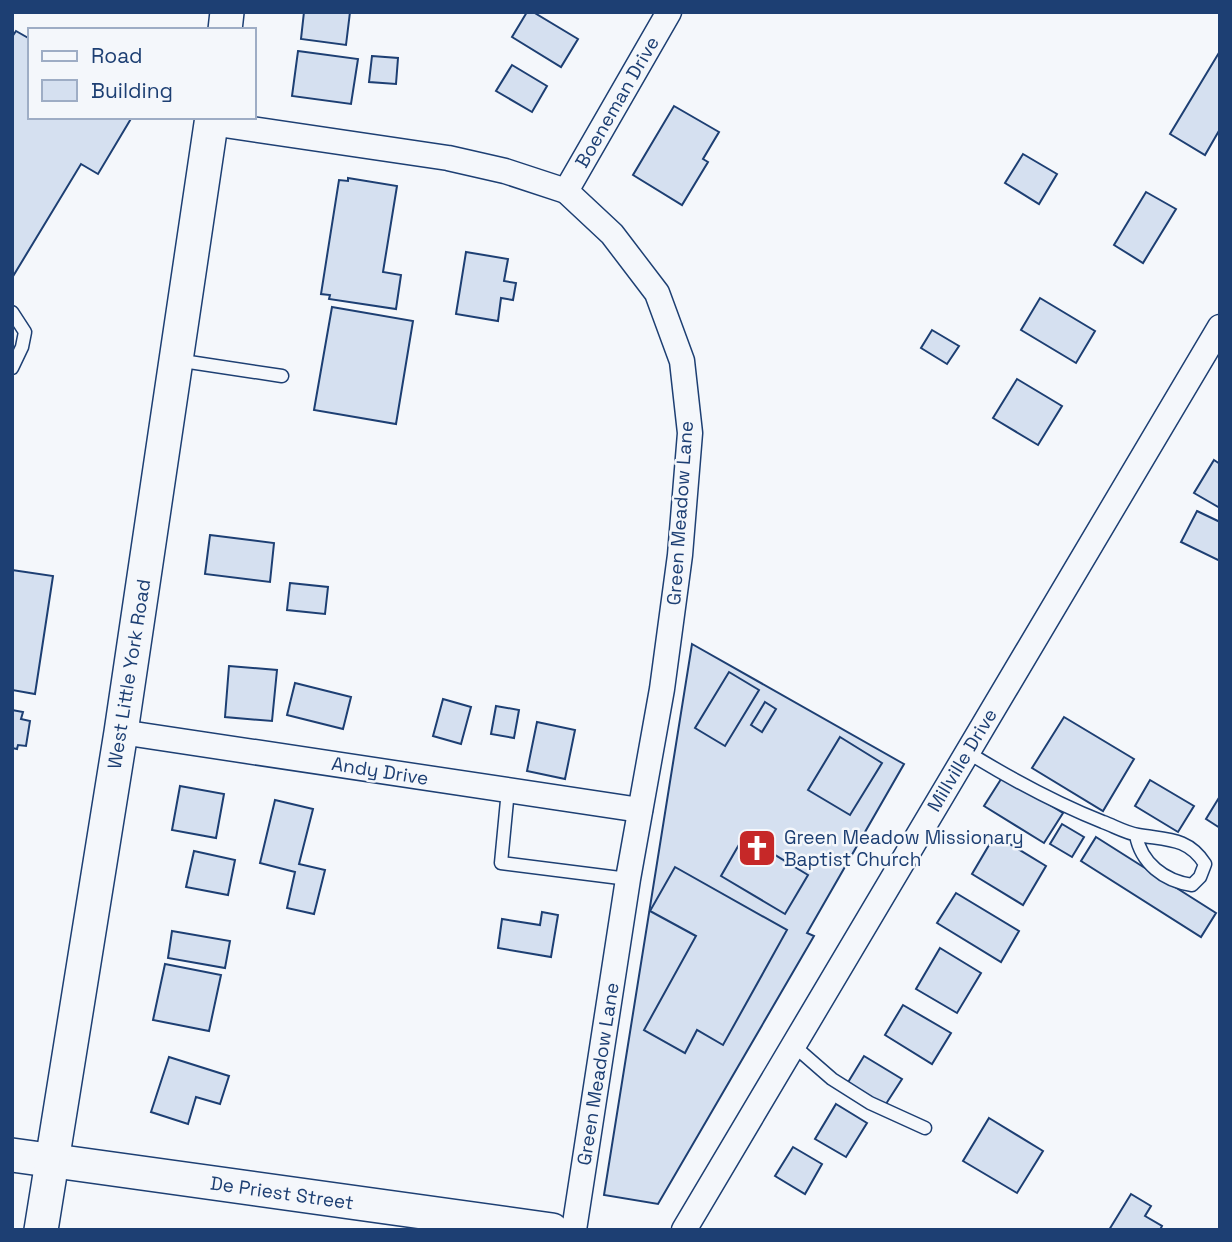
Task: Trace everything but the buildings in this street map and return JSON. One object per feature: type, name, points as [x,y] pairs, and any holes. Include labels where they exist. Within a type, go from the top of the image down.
[{"type":"street","name":"Boeneman Drive","points":[[566,191],[668,12]]},
{"type":"street","name":"Green Meadow Lane","points":[[211,120],[448,158],[505,171],[566,191],[612,234],[657,293],[682,361],[690,433],[680,555],[662,689],[628,879],[573,1230]]},
{"type":"street","name":"West Little York Road","points":[[41,1230],[121,732],[211,120]]},
{"type":"street","name":"Millville Drive","points":[[684,1230],[1220,327]]},
{"type":"street","name":"Andy Drive","points":[[121,732],[640,810]]},
{"type":"street","name":"De Priest Street","points":[[12,1155],[552,1230]]},
{"type":"lane","points":[[12,312],[25,332],[22,347],[12,368]]},
{"type":"lane","points":[[175,360],[282,376]]},
{"type":"lane","points":[[967,752],[1073,810],[1136,835],[1171,838],[1198,854],[1205,864],[1200,877],[1192,885],[1178,883],[1161,873],[1145,859],[1136,835]]},
{"type":"lane","points":[[508,790],[502,863],[628,879]]},
{"type":"lane","points":[[793,1045],[842,1085],[870,1103],[925,1128]]},
{"type":"place","name":"Green Meadow Missionary Baptist Church","points":[[757,848]]}]
